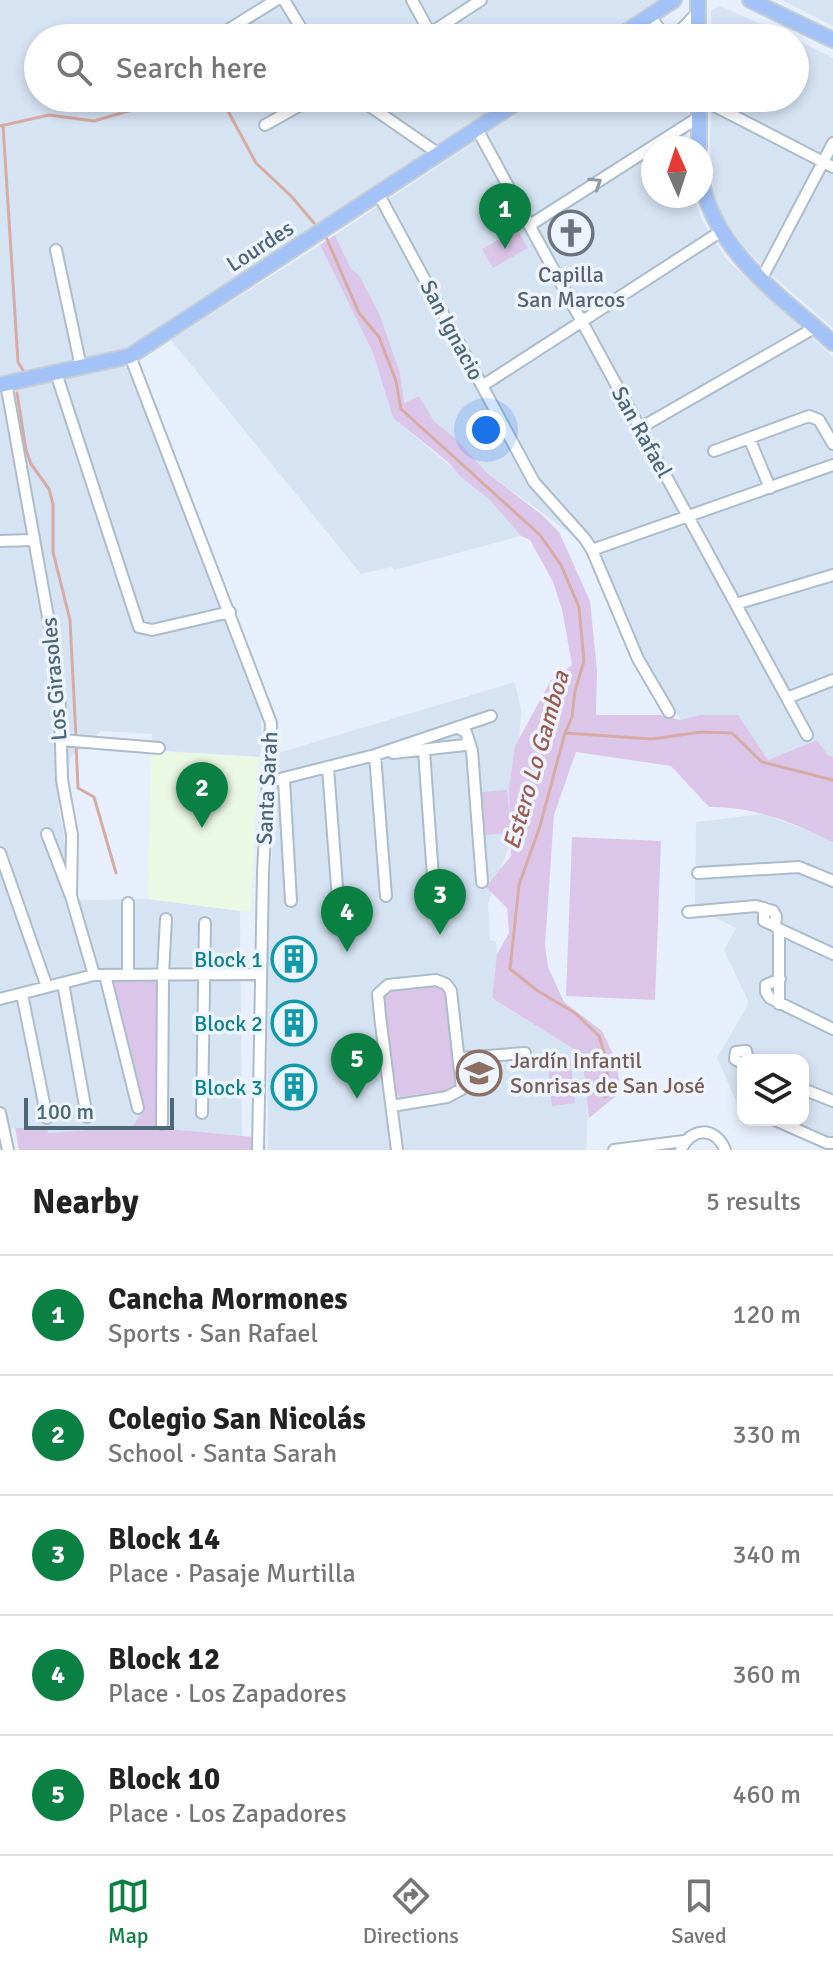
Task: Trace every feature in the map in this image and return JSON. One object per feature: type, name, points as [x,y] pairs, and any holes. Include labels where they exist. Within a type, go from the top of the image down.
[{"type":"main road","points":[[640,24],[674,0]]},
{"type":"main road","points":[[750,0],[769,4],[805,24]]},
{"type":"main road","points":[[809,26],[833,40]]},
{"type":"main road","name":"Lourdes","points":[[3,384],[130,356],[503,112]]},
{"type":"main road","points":[[699,112],[699,136]]},
{"type":"main road","points":[[709,208],[720,232],[739,256],[833,343]]},
{"type":"street","points":[[237,24],[276,0]]},
{"type":"street","points":[[284,0],[299,24]]},
{"type":"street","points":[[412,0],[422,24]]},
{"type":"street","points":[[445,24],[481,0]]},
{"type":"street","points":[[684,24],[698,6]]},
{"type":"street","points":[[650,16],[656,24]]},
{"type":"street","points":[[265,125],[288,112]]},
{"type":"street","points":[[378,112],[439,154]]},
{"type":"street","points":[[726,112],[828,164]]},
{"type":"street","points":[[530,225],[699,117]]},
{"type":"street","name":"San Rafael","points":[[477,129],[807,735]]},
{"type":"street","points":[[762,278],[828,164],[833,143]]},
{"type":"street","name":"San Ignacio","points":[[379,195],[534,482],[592,550],[638,659],[669,712]]},
{"type":"street","points":[[482,386],[720,232]]},
{"type":"street","points":[[56,250],[81,367]]},
{"type":"street","points":[[640,428],[816,327]]},
{"type":"street","name":"Santa Sarah","points":[[130,356],[271,723],[260,974],[258,1150]]},
{"type":"street","points":[[56,373],[139,627],[152,630],[230,612]]},
{"type":"street","name":"Los Girasoles","points":[[3,384],[55,656],[62,780],[72,835],[71,896],[99,975],[138,1108]]},
{"type":"street","points":[[714,451],[805,416],[819,420],[833,444]]},
{"type":"street","points":[[749,438],[770,488]]},
{"type":"street","points":[[592,550],[833,465]]},
{"type":"street","points":[[0,541],[32,540]]},
{"type":"street","points":[[736,604],[833,575]]},
{"type":"street","points":[[787,698],[833,680]]},
{"type":"street","points":[[268,782],[375,755],[491,716]]},
{"type":"street","points":[[458,728],[466,732],[472,751],[482,882]]},
{"type":"street","points":[[61,740],[159,748]]},
{"type":"street","points":[[375,755],[462,746],[468,740]]},
{"type":"street","points":[[424,750],[434,891]]},
{"type":"street","points":[[375,755],[386,896]]},
{"type":"street","points":[[328,768],[338,900]]},
{"type":"street","points":[[284,780],[291,901]]},
{"type":"street","points":[[47,834],[71,896]]},
{"type":"street","points":[[0,853],[47,987]]},
{"type":"street","points":[[698,873],[799,867],[833,881]]},
{"type":"street","points":[[128,903],[128,975]]},
{"type":"street","points":[[688,912],[756,906],[764,908],[764,921],[833,954]]},
{"type":"street","points":[[162,1124],[166,919]]},
{"type":"street","points":[[202,1113],[205,923]]},
{"type":"street","points":[[777,928],[780,979],[766,985],[766,992],[779,1004],[833,1029]]},
{"type":"street","points":[[0,999],[99,975],[260,974]]},
{"type":"street","points":[[392,1106],[456,1095],[462,1089],[451,991],[446,984],[436,980],[384,988],[378,998],[397,1150]]},
{"type":"street","points":[[63,983],[87,1117]]},
{"type":"street","points":[[22,994],[47,1118]]},
{"type":"street","points":[[737,1060],[736,1052],[746,1051],[747,1054]]},
{"type":"street","points":[[460,1058],[525,1053]]},
{"type":"street","points":[[809,1091],[833,1101]]},
{"type":"street","points":[[0,1113],[8,1150]]},
{"type":"street","points":[[787,1126],[829,1146]]},
{"type":"street","points":[[614,1150],[682,1146],[693,1134],[703,1131],[714,1134],[725,1150]]},
{"type":"shaded area","points":[[0,0],[657,0],[620,24],[24,24],[24,112],[486,112],[312,231],[130,346],[110,354],[0,377]]},
{"type":"shaded area","points":[[782,0],[833,0],[833,26]]},
{"type":"shaded area","points":[[720,6],[761,24],[711,24],[711,10]]},
{"type":"shaded area","points":[[809,46],[833,58],[833,328],[745,248],[720,214],[714,195],[711,112],[809,112]]},
{"type":"shaded area","points":[[520,112],[688,112],[687,136],[641,136],[641,208],[698,208],[726,259],[833,357],[833,757],[817,740],[768,760],[681,720],[641,652],[599,554],[487,473],[456,439],[434,421],[419,396],[404,403],[399,371],[379,313],[359,275],[351,269],[335,235]]},
{"type":"shaded area","points":[[517,229],[528,248],[493,268],[482,249]]},
{"type":"shaded area","points":[[335,235],[351,269],[359,275],[379,313],[400,373],[404,403],[419,396],[434,421],[456,439],[487,473],[559,532],[590,601],[597,670],[596,715],[660,715],[680,720],[700,715],[738,715],[768,760],[817,740],[833,757],[833,842],[788,822],[757,813],[709,807],[671,766],[576,752],[554,815],[545,945],[548,967],[564,1002],[602,1031],[616,1060],[621,1092],[589,1118],[582,1054],[492,998],[497,954],[509,933],[507,908],[486,887],[511,856],[511,833],[485,835],[481,792],[507,790],[510,820],[509,789],[515,746],[551,680],[572,665],[562,609],[553,582],[530,540],[521,536],[489,499],[461,477],[448,462],[393,418],[373,353],[320,245]]},
{"type":"shaded area","points":[[320,245],[373,353],[393,418],[489,499],[521,536],[394,570],[392,567],[361,574],[171,340]]},
{"type":"shaded area","points":[[123,366],[127,369],[227,618],[261,717],[262,748],[259,757],[151,750],[152,734],[101,731],[71,757],[58,808],[63,827],[69,900],[148,899],[240,911],[242,1136],[132,1127],[47,1133],[46,1128],[15,1128],[8,1129],[6,1150],[0,1150],[0,393]]},
{"type":"shaded area","points":[[515,682],[521,711],[513,836],[488,903],[490,940],[496,942],[497,954],[492,998],[582,1054],[588,1110],[586,1150],[268,1150],[267,932],[278,753]]},
{"type":"shaded area","points":[[151,751],[259,757],[250,912],[148,899]]},
{"type":"shaded area","points":[[763,814],[833,840],[833,1150],[832,1146],[770,1126],[809,1126],[809,1054],[737,1054],[737,1103],[717,1058],[749,1003],[724,950],[736,928],[695,908],[696,822]]},
{"type":"shaded area","points":[[572,837],[661,841],[655,1000],[566,996]]},
{"type":"shaded area","points":[[110,979],[160,981],[159,1128],[253,1137],[252,1150],[19,1150],[15,1128],[47,1128],[48,1133],[132,1127],[143,1111]]},
{"type":"shaded area","points":[[439,984],[447,993],[458,1082],[453,1089],[401,1097],[394,1092],[382,997],[388,990]]},
{"type":"shaded area","points":[[570,1057],[575,1103],[552,1106],[547,1059]]},
{"type":"waterway","name":"Estero Lo Gamboa","points":[[0,126],[49,115],[94,121],[125,112]]},
{"type":"waterway","name":"Estero Lo Gamboa","points":[[229,112],[256,163],[314,223]]},
{"type":"waterway","points":[[3,125],[18,362],[24,372]]},
{"type":"waterway","name":"Estero Lo Gamboa","points":[[326,237],[359,313],[379,337],[396,381],[401,409],[540,535],[561,565],[579,607],[584,661],[575,691],[572,717],[519,885],[510,969],[538,991],[575,1013],[599,1036],[608,1065],[605,1097]]},
{"type":"waterway","points":[[17,393],[26,450],[31,464],[49,489],[53,504],[53,552],[70,620],[76,737]]},
{"type":"waterway","points":[[565,733],[652,739],[701,732],[732,733],[762,762],[833,780]]},
{"type":"waterway","points":[[76,744],[78,788],[94,797],[116,873]]},
{"type":"place","name":"Capilla San Marcos","points":[[571,233]]},
{"type":"place","name":"Cancha Mormones","points":[[505,249]]},
{"type":"place","name":"Colegio San Nicolás","points":[[202,828]]},
{"type":"place","name":"Block 14","points":[[440,935]]},
{"type":"place","name":"Block 12","points":[[347,952]]},
{"type":"place","name":"Block 1","points":[[294,959]]},
{"type":"place","name":"Block 2","points":[[294,1023]]},
{"type":"place","name":"Jardín Infantil Sonrisas de San José","points":[[479,1073]]},
{"type":"place","name":"Block 3","points":[[294,1087]]},
{"type":"place","name":"Block 10","points":[[357,1099]]}]
